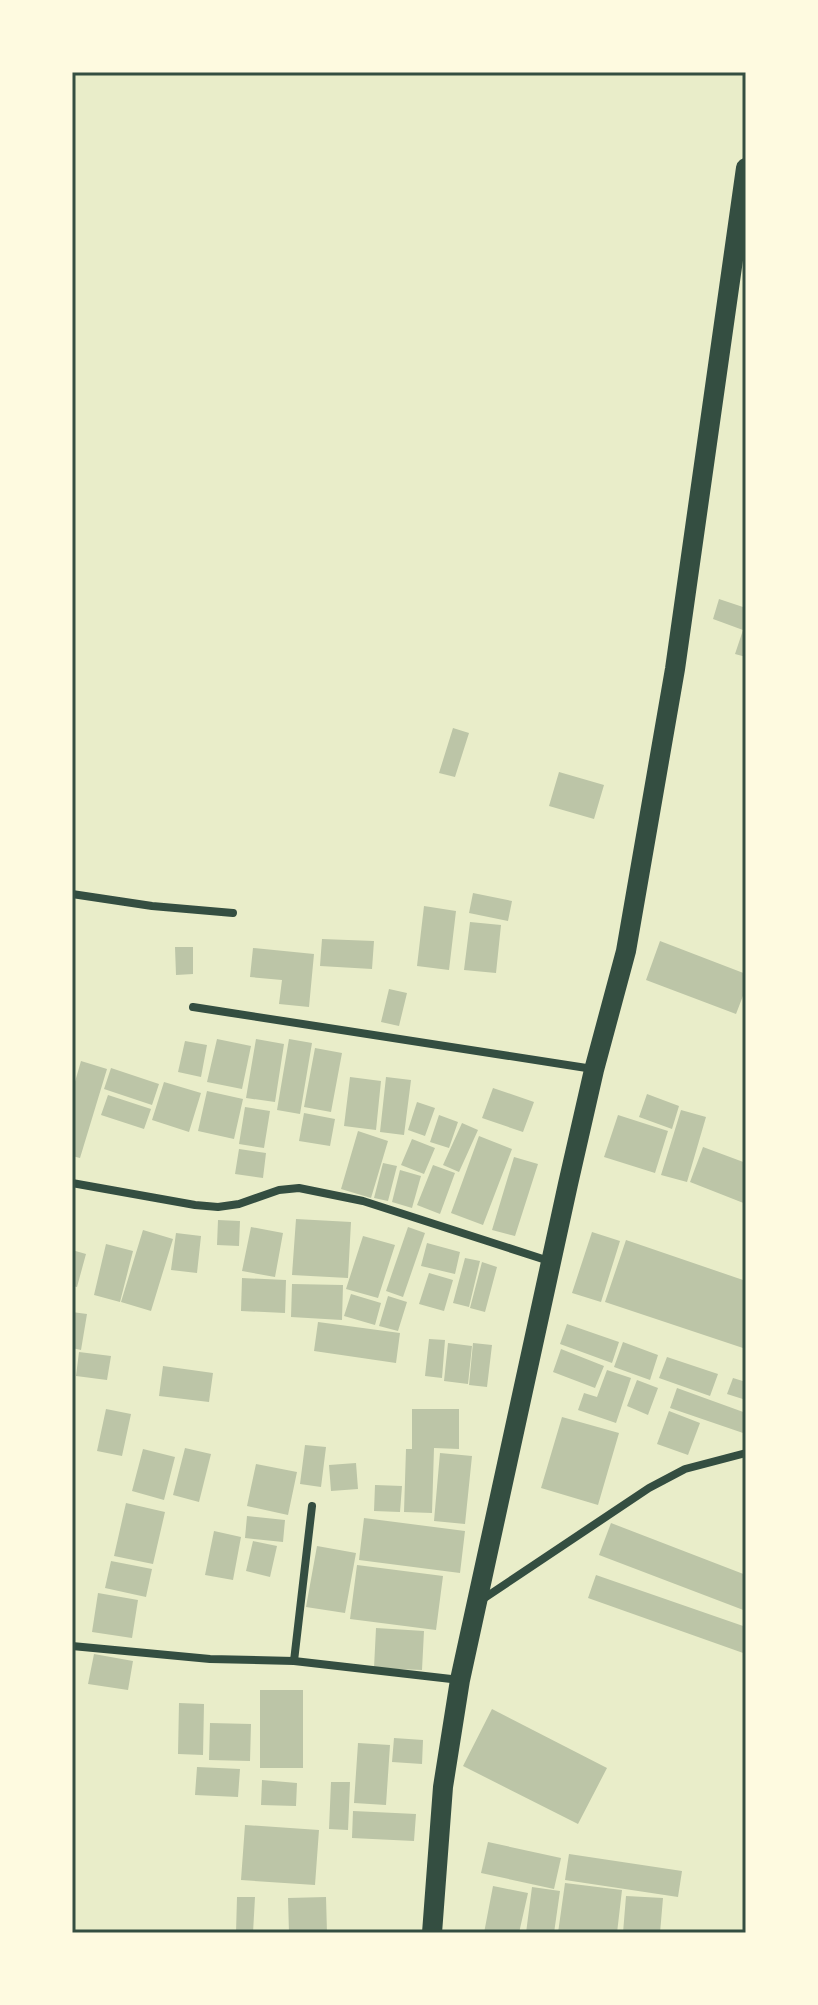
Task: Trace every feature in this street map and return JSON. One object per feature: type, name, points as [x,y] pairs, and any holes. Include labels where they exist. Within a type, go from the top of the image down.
[{"type":"main road","points":[[432,1933],[443,1787],[460,1680],[550,1261],[594,1070],[626,951],[675,669],[746,168]]},
{"type":"street","points":[[72,894],[152,906],[233,913]]},
{"type":"street","points":[[193,1007],[594,1070]]},
{"type":"street","points":[[72,1183],[218,1207],[239,1204],[279,1190],[299,1188],[363,1201],[550,1261]]},
{"type":"street","points":[[476,1604],[649,1488],[685,1469],[746,1453]]},
{"type":"street","points":[[294,1661],[312,1506]]},
{"type":"street","points":[[72,1646],[210,1659],[294,1661],[460,1680]]},
{"type":"building","points":[[719,599],[746,608],[746,657],[735,654],[743,630],[713,619]]},
{"type":"building","points":[[453,728],[469,733],[455,777],[439,773]]},
{"type":"building","points":[[559,772],[604,785],[594,819],[549,806]]},
{"type":"building","points":[[473,893],[512,901],[508,921],[469,913]]},
{"type":"building","points":[[424,906],[456,911],[449,970],[417,966]]},
{"type":"building","points":[[470,922],[501,925],[496,973],[464,970]]},
{"type":"building","points":[[322,939],[374,941],[372,969],[320,966]]},
{"type":"building","points":[[660,941],[746,974],[746,988],[736,1014],[646,980]]},
{"type":"building","points":[[175,947],[193,947],[193,974],[176,975]]},
{"type":"building","points":[[253,948],[314,954],[309,1007],[279,1004],[282,980],[250,977]]},
{"type":"building","points":[[389,989],[407,993],[399,1026],[381,1022]]},
{"type":"building","points":[[217,1039],[251,1046],[242,1089],[207,1082]]},
{"type":"building","points":[[256,1039],[284,1044],[275,1102],[246,1098]]},
{"type":"building","points":[[289,1039],[312,1043],[300,1114],[277,1110]]},
{"type":"building","points":[[185,1041],[207,1045],[201,1077],[178,1072]]},
{"type":"building","points":[[315,1048],[342,1053],[331,1112],[304,1107]]},
{"type":"building","points":[[81,1061],[107,1069],[80,1158],[72,1156],[72,1092]]},
{"type":"building","points":[[111,1068],[159,1084],[152,1105],[104,1089]]},
{"type":"building","points":[[350,1077],[381,1081],[376,1130],[344,1126]]},
{"type":"building","points":[[386,1077],[411,1080],[404,1135],[380,1132]]},
{"type":"building","points":[[164,1082],[201,1093],[189,1132],[152,1120]]},
{"type":"building","points":[[493,1088],[534,1102],[523,1132],[482,1118]]},
{"type":"building","points":[[207,1091],[243,1099],[234,1139],[198,1131]]},
{"type":"building","points":[[647,1094],[679,1106],[672,1129],[639,1117]]},
{"type":"building","points":[[108,1095],[151,1109],[144,1129],[101,1115]]},
{"type":"building","points":[[417,1102],[435,1108],[425,1136],[408,1130]]},
{"type":"building","points":[[245,1107],[270,1111],[264,1148],[239,1144]]},
{"type":"building","points":[[681,1110],[706,1117],[687,1182],[661,1175]]},
{"type":"building","points":[[304,1113],[335,1119],[330,1146],[299,1141]]},
{"type":"building","points":[[439,1115],[458,1122],[449,1148],[430,1142]]},
{"type":"building","points":[[618,1115],[668,1131],[655,1173],[604,1157]]},
{"type":"building","points":[[462,1123],[478,1130],[459,1172],[443,1165]]},
{"type":"building","points":[[358,1131],[388,1141],[371,1198],[341,1189]]},
{"type":"building","points":[[479,1136],[512,1149],[483,1225],[451,1213]]},
{"type":"building","points":[[412,1139],[435,1148],[424,1174],[401,1165]]},
{"type":"building","points":[[703,1147],[746,1163],[746,1204],[690,1182]]},
{"type":"building","points":[[239,1149],[266,1153],[263,1178],[235,1174]]},
{"type":"building","points":[[514,1157],[538,1164],[515,1236],[492,1230]]},
{"type":"building","points":[[383,1163],[397,1166],[388,1201],[374,1198]]},
{"type":"building","points":[[433,1165],[455,1173],[440,1214],[417,1205]]},
{"type":"building","points":[[400,1170],[421,1176],[412,1208],[392,1202]]},
{"type":"building","points":[[296,1219],[351,1222],[348,1278],[292,1275]]},
{"type":"building","points":[[218,1220],[240,1221],[239,1246],[217,1245]]},
{"type":"building","points":[[251,1227],[283,1233],[275,1277],[242,1271]]},
{"type":"building","points":[[408,1227],[425,1233],[403,1297],[386,1291]]},
{"type":"building","points":[[143,1230],[173,1239],[151,1311],[121,1302]]},
{"type":"building","points":[[592,1232],[620,1241],[601,1302],[572,1293]]},
{"type":"building","points":[[176,1233],[201,1236],[197,1273],[171,1270]]},
{"type":"building","points":[[363,1236],[395,1245],[378,1298],[346,1289]]},
{"type":"building","points":[[626,1240],[746,1281],[746,1349],[605,1302]]},
{"type":"building","points":[[427,1243],[460,1252],[455,1274],[421,1266]]},
{"type":"building","points":[[106,1244],[133,1251],[120,1302],[94,1295]]},
{"type":"building","points":[[72,1250],[86,1254],[77,1287],[72,1286]]},
{"type":"building","points":[[465,1258],[480,1261],[469,1307],[453,1303]]},
{"type":"building","points":[[482,1262],[497,1267],[485,1312],[470,1308]]},
{"type":"building","points":[[429,1273],[453,1280],[444,1311],[419,1304]]},
{"type":"building","points":[[242,1278],[286,1280],[285,1313],[241,1311]]},
{"type":"building","points":[[292,1284],[343,1285],[342,1320],[291,1317]]},
{"type":"building","points":[[351,1294],[381,1303],[375,1325],[344,1316]]},
{"type":"building","points":[[388,1296],[407,1302],[398,1331],[379,1326]]},
{"type":"building","points":[[72,1312],[87,1314],[81,1350],[72,1348]]},
{"type":"building","points":[[318,1322],[400,1333],[396,1363],[314,1351]]},
{"type":"building","points":[[567,1324],[619,1342],[612,1363],[560,1344]]},
{"type":"building","points":[[429,1339],[445,1340],[442,1378],[425,1376]]},
{"type":"building","points":[[623,1342],[658,1355],[650,1380],[614,1367]]},
{"type":"building","points":[[448,1343],[472,1346],[468,1384],[444,1381]]},
{"type":"building","points":[[473,1343],[492,1345],[487,1387],[469,1385]]},
{"type":"building","points":[[561,1349],[604,1366],[595,1388],[553,1372]]},
{"type":"building","points":[[79,1352],[111,1356],[107,1380],[76,1376]]},
{"type":"building","points":[[667,1357],[718,1374],[710,1396],[659,1378]]},
{"type":"building","points":[[163,1366],[213,1373],[209,1402],[159,1396]]},
{"type":"building","points":[[607,1370],[631,1378],[616,1423],[578,1410],[584,1393],[597,1397]]},
{"type":"building","points":[[733,1378],[746,1382],[746,1400],[727,1394]]},
{"type":"building","points":[[637,1380],[658,1388],[648,1415],[627,1406]]},
{"type":"building","points":[[677,1388],[746,1413],[746,1434],[670,1408]]},
{"type":"building","points":[[106,1409],[131,1414],[122,1456],[97,1451]]},
{"type":"building","points":[[412,1409],[459,1409],[459,1449],[434,1448],[432,1513],[404,1512],[406,1449],[412,1449]]},
{"type":"building","points":[[669,1411],[700,1423],[688,1455],[657,1444]]},
{"type":"building","points":[[562,1417],[619,1433],[598,1505],[541,1488]]},
{"type":"building","points":[[305,1445],[326,1447],[321,1487],[300,1484]]},
{"type":"building","points":[[185,1448],[211,1454],[199,1502],[173,1495]]},
{"type":"building","points":[[143,1449],[175,1457],[164,1500],[132,1491]]},
{"type":"building","points":[[440,1453],[472,1456],[465,1524],[434,1521]]},
{"type":"building","points":[[356,1463],[358,1489],[331,1491],[329,1465]]},
{"type":"building","points":[[256,1464],[297,1472],[288,1515],[247,1506]]},
{"type":"building","points":[[375,1485],[402,1486],[400,1512],[374,1511]]},
{"type":"building","points":[[126,1503],[165,1512],[153,1564],[114,1556]]},
{"type":"building","points":[[247,1516],[285,1520],[283,1542],[245,1538]]},
{"type":"building","points":[[364,1518],[465,1531],[460,1573],[359,1560]]},
{"type":"building","points":[[611,1523],[746,1575],[746,1611],[599,1555]]},
{"type":"building","points":[[214,1531],[241,1537],[233,1580],[205,1575]]},
{"type":"building","points":[[253,1541],[277,1546],[270,1577],[246,1571]]},
{"type":"building","points":[[317,1546],[356,1553],[345,1613],[306,1607]]},
{"type":"building","points":[[111,1561],[152,1569],[146,1597],[105,1588]]},
{"type":"building","points":[[357,1565],[443,1576],[436,1630],[350,1619]]},
{"type":"building","points":[[596,1575],[746,1627],[746,1654],[588,1598]]},
{"type":"building","points":[[98,1593],[138,1600],[132,1638],[92,1632]]},
{"type":"building","points":[[376,1628],[424,1631],[422,1670],[374,1668]]},
{"type":"building","points":[[94,1654],[133,1661],[128,1690],[88,1684]]},
{"type":"building","points":[[260,1690],[303,1690],[303,1768],[260,1768]]},
{"type":"building","points":[[179,1703],[204,1704],[203,1755],[178,1754]]},
{"type":"building","points":[[492,1709],[607,1768],[578,1824],[463,1766]]},
{"type":"building","points":[[210,1723],[251,1724],[250,1761],[209,1760]]},
{"type":"building","points":[[394,1738],[423,1740],[422,1764],[392,1762]]},
{"type":"building","points":[[358,1743],[390,1745],[386,1805],[354,1803]]},
{"type":"building","points":[[197,1767],[240,1769],[238,1797],[195,1795]]},
{"type":"building","points":[[262,1780],[297,1783],[296,1806],[261,1805]]},
{"type":"building","points":[[331,1782],[350,1782],[348,1830],[329,1829]]},
{"type":"building","points":[[353,1811],[416,1814],[414,1841],[352,1838]]},
{"type":"building","points":[[245,1825],[319,1830],[315,1885],[241,1880]]},
{"type":"building","points":[[488,1842],[561,1858],[554,1889],[481,1873]]},
{"type":"building","points":[[569,1854],[682,1871],[678,1897],[565,1880]]},
{"type":"building","points":[[565,1883],[622,1890],[617,1933],[558,1933]]},
{"type":"building","points":[[493,1886],[528,1893],[519,1933],[484,1933]]},
{"type":"building","points":[[532,1887],[560,1891],[554,1933],[526,1933]]},
{"type":"building","points":[[626,1896],[663,1898],[660,1933],[623,1933]]},
{"type":"building","points":[[237,1897],[255,1897],[253,1933],[236,1933]]},
{"type":"building","points":[[326,1897],[327,1933],[289,1933],[288,1898]]}]
